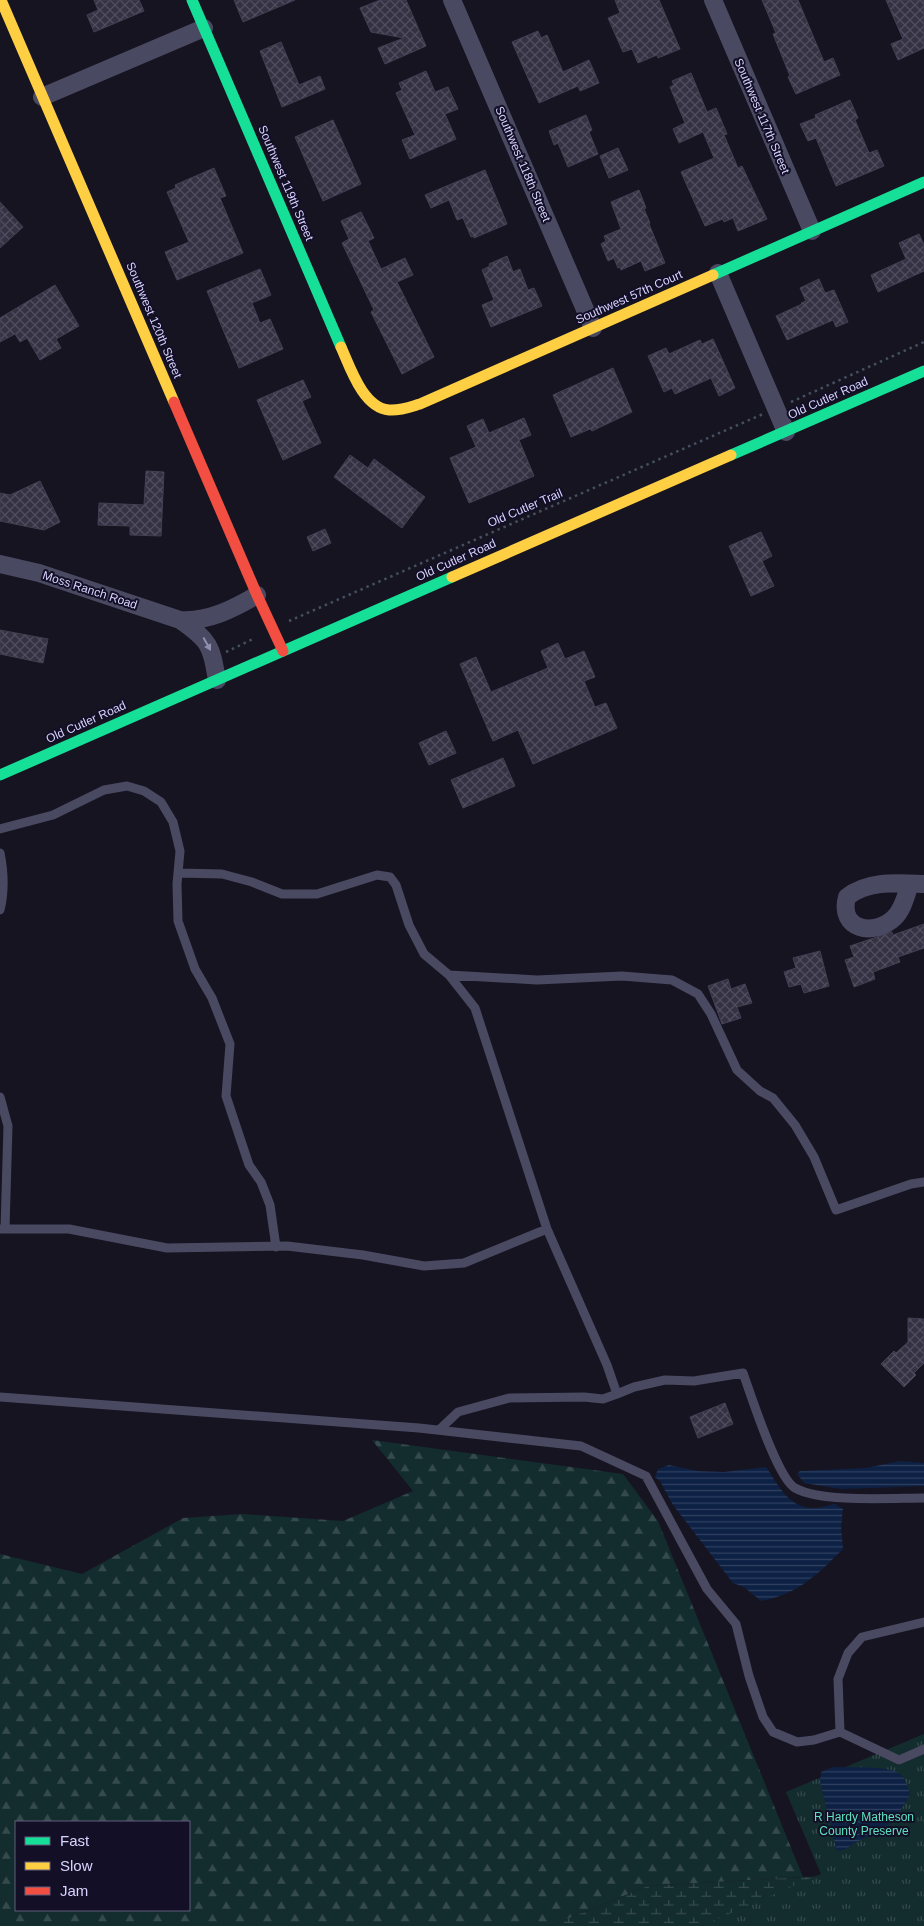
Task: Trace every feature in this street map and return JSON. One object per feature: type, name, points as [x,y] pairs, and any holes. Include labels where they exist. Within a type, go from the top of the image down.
[{"type":"street","name":"Southwest 120th Street","points":[[1,0],[257,595],[283,651]]},
{"type":"street","name":"Southwest 119th Street","points":[[192,0],[355,378]]},
{"type":"street","name":"Southwest 118th Street","points":[[452,0],[593,328]]},
{"type":"street","name":"Southwest 117th Street","points":[[712,0],[812,231]]},
{"type":"street","points":[[42,97],[204,28]]},
{"type":"street","name":"Southwest 57th Court","points":[[355,378],[372,404],[382,410],[394,411],[408,408],[924,182]]},
{"type":"street","points":[[718,273],[786,432]]},
{"type":"street","name":"Old Cutler Road","points":[[0,774],[786,432],[924,370]]},
{"type":"street","name":"Moss Ranch Road","points":[[0,564],[39,573],[180,620],[197,632],[208,643],[217,680]]},
{"type":"street","name":"Moss Ranch Road","points":[[180,620],[196,620],[218,614],[239,606],[257,595]]},
{"type":"lane","points":[[0,829],[52,815],[104,790],[127,786],[144,791],[161,802],[173,822],[180,851],[178,921],[195,970],[212,998],[230,1044],[226,1096],[249,1165],[261,1182],[270,1206],[276,1247]]},
{"type":"lane","points":[[0,853],[4,875],[3,898],[0,910]]},
{"type":"lane","points":[[178,873],[222,874],[252,882],[282,894],[317,894],[377,876],[390,877],[396,886],[409,925],[424,954],[449,974],[475,1008],[547,1229],[607,1365],[617,1394]]},
{"type":"lane","points":[[449,974],[537,980],[622,976],[672,980],[698,994],[710,1014],[737,1070],[760,1091],[774,1098],[795,1125],[814,1157],[836,1210],[911,1184],[924,1182]]},
{"type":"lane","points":[[0,1097],[8,1126],[3,1229],[69,1229],[167,1248],[287,1246],[363,1255],[424,1266],[464,1263],[547,1229]]},
{"type":"lane","points":[[439,1430],[458,1412],[509,1398],[584,1397],[603,1399],[634,1386],[665,1380],[694,1381],[743,1373],[763,1432],[784,1474],[794,1487],[814,1494],[853,1499],[924,1498]]},
{"type":"lane","points":[[0,1397],[439,1430],[581,1446],[646,1476],[707,1589],[736,1624],[752,1684],[764,1717],[773,1732],[797,1742],[814,1740],[840,1732],[899,1760],[924,1749]]},
{"type":"lane","points":[[840,1732],[838,1679],[848,1653],[862,1637],[924,1622]]},
{"type":"path","points":[[792,401],[924,342]]},
{"type":"path","name":"Old Cutler Trail","points":[[290,621],[767,412]]},
{"type":"path","points":[[233,649],[261,636]]},
{"type":"green space","points":[[372,1440],[623,1474],[658,1521],[803,1877],[648,1886],[550,1926],[0,1926],[0,1554],[82,1574],[183,1518],[242,1514],[343,1521],[413,1491]]},
{"type":"green space","name":"R Hardy Matheson County Preserve","points":[[924,1734],[924,1926],[701,1926],[821,1874],[786,1792]]},
{"type":"green space","points":[[839,1875],[924,1926],[550,1926],[648,1886]]},
{"type":"water","points":[[900,1461],[924,1463],[924,1486],[842,1489],[804,1483],[797,1474],[800,1471],[866,1468]]},
{"type":"water","points":[[669,1465],[697,1471],[724,1472],[766,1467],[789,1499],[796,1503],[814,1508],[835,1504],[843,1509],[841,1526],[843,1549],[816,1575],[796,1589],[761,1601],[744,1587],[733,1583],[673,1505],[660,1481],[655,1477],[658,1469]]},
{"type":"water","points":[[833,1767],[878,1768],[895,1771],[904,1778],[910,1795],[894,1821],[846,1849],[837,1851],[820,1782],[821,1772]]},
{"type":"building","points":[[94,0],[139,0],[144,11],[94,32],[87,15],[98,10]]},
{"type":"building","points":[[234,0],[295,0],[243,22]]},
{"type":"building","points":[[380,0],[406,0],[426,46],[385,64],[378,48],[404,38],[371,32],[360,8]]},
{"type":"building","points":[[615,0],[659,0],[680,49],[658,58],[657,55],[638,63],[632,49],[623,52],[608,18],[620,13]]},
{"type":"building","points":[[762,0],[798,0],[824,62],[833,58],[840,75],[796,94],[773,34],[776,33]]},
{"type":"building","points":[[886,0],[924,0],[924,48],[898,60],[891,44],[903,39]]},
{"type":"building","points":[[538,31],[541,38],[547,35],[563,72],[589,60],[599,83],[580,91],[578,86],[539,103],[512,42]]},
{"type":"building","points":[[281,42],[299,85],[320,76],[325,89],[282,107],[260,51]]},
{"type":"building","points":[[426,71],[435,92],[448,87],[458,109],[445,114],[456,139],[410,159],[402,140],[415,135],[396,93],[402,90],[399,83]]},
{"type":"building","points":[[691,73],[707,112],[716,108],[727,134],[724,135],[738,168],[742,166],[767,219],[738,231],[733,218],[724,222],[723,219],[705,226],[681,172],[714,158],[703,132],[679,143],[673,129],[685,123],[670,87],[674,85],[672,81]]},
{"type":"building","points":[[850,100],[858,118],[855,120],[869,153],[877,150],[884,166],[836,186],[816,138],[808,141],[800,124],[816,118],[815,115]]},
{"type":"building","points":[[586,115],[592,130],[589,132],[598,154],[568,167],[558,143],[554,145],[549,131]]},
{"type":"building","points":[[333,120],[361,184],[323,201],[295,137]]},
{"type":"building","points":[[618,148],[628,170],[609,178],[600,156]]},
{"type":"building","points":[[214,168],[226,196],[220,198],[243,253],[177,280],[165,252],[189,242],[167,192],[176,188],[175,185]]},
{"type":"building","points":[[485,170],[507,224],[474,238],[473,236],[471,237],[463,218],[457,220],[449,200],[431,208],[425,195]]},
{"type":"building","points":[[639,190],[646,208],[644,209],[649,224],[665,263],[645,271],[641,261],[621,270],[620,267],[618,268],[614,258],[608,261],[601,244],[606,241],[604,236],[621,229],[611,202]]},
{"type":"building","points":[[0,202],[23,227],[0,248]]},
{"type":"building","points":[[361,212],[374,238],[368,241],[381,269],[405,258],[413,275],[397,282],[434,357],[402,374],[371,312],[374,310],[342,243],[349,239],[341,221]]},
{"type":"building","points":[[919,234],[924,245],[924,271],[878,292],[871,275],[906,259],[899,243]]},
{"type":"building","points":[[507,256],[513,272],[520,269],[528,290],[534,288],[542,306],[491,327],[482,305],[494,300],[482,270],[490,266],[489,264]]},
{"type":"building","points":[[260,269],[271,295],[252,303],[260,323],[270,319],[283,349],[239,368],[207,291]]},
{"type":"building","points":[[819,279],[825,293],[834,290],[848,322],[836,327],[833,320],[787,340],[776,316],[806,301],[800,288]]},
{"type":"building","points":[[55,285],[79,326],[56,339],[61,348],[40,360],[27,338],[20,342],[15,334],[0,342],[0,318]]},
{"type":"building","points":[[713,339],[735,388],[719,396],[711,378],[675,394],[672,388],[664,392],[648,356],[666,348],[669,354],[700,340],[702,344]]},
{"type":"building","points":[[613,368],[632,412],[592,431],[590,429],[571,437],[553,395]]},
{"type":"building","points":[[303,380],[311,397],[302,401],[321,443],[283,460],[257,400]]},
{"type":"building","points":[[524,418],[531,435],[519,440],[534,476],[469,503],[450,458],[476,447],[467,426],[483,419],[489,433]]},
{"type":"building","points":[[350,455],[368,468],[374,459],[425,497],[402,528],[334,477]]},
{"type":"building","points":[[146,471],[164,472],[161,536],[130,535],[130,526],[98,525],[99,503],[144,505]]},
{"type":"building","points":[[40,481],[60,522],[44,530],[0,521],[0,493],[10,495]]},
{"type":"building","points":[[325,529],[331,543],[313,551],[307,537]]},
{"type":"building","points":[[761,532],[772,556],[762,561],[774,586],[751,596],[729,546]]},
{"type":"building","points":[[0,630],[48,639],[43,663],[0,654]]},
{"type":"building","points":[[558,643],[565,659],[584,651],[595,677],[584,681],[595,707],[606,703],[617,728],[533,764],[518,730],[493,741],[460,664],[476,657],[491,692],[548,668],[541,651]]},
{"type":"building","points":[[446,731],[456,753],[429,765],[419,743]]},
{"type":"building","points":[[503,758],[515,786],[463,808],[451,780]]},
{"type":"building","points":[[924,924],[924,948],[898,957],[900,962],[873,972],[875,979],[854,987],[845,960],[854,957],[850,946],[892,932],[893,935]]},
{"type":"building","points":[[820,951],[829,986],[804,993],[801,984],[789,987],[784,972],[796,968],[793,958]]},
{"type":"building","points":[[728,979],[731,989],[745,984],[752,1003],[737,1007],[741,1018],[722,1024],[708,986]]},
{"type":"building","points":[[908,1318],[924,1319],[924,1363],[914,1373],[916,1375],[904,1387],[881,1364],[894,1351],[896,1353],[908,1342]]},
{"type":"building","points":[[725,1403],[733,1424],[698,1438],[690,1417]]},
{"type":"traffic: fast","points":[[192,0],[341,347]]},
{"type":"traffic: fast","points":[[713,275],[924,182]]},
{"type":"traffic: fast","points":[[731,455],[924,371]]},
{"type":"traffic: fast","points":[[0,775],[452,577]]},
{"type":"traffic: slow","points":[[1,0],[174,402]]},
{"type":"traffic: slow","points":[[341,347],[353,375],[372,402],[380,408],[389,410],[401,409],[420,404],[713,275]]},
{"type":"traffic: slow","points":[[452,577],[731,455]]},
{"type":"traffic: jam","points":[[174,402],[283,651]]}]
